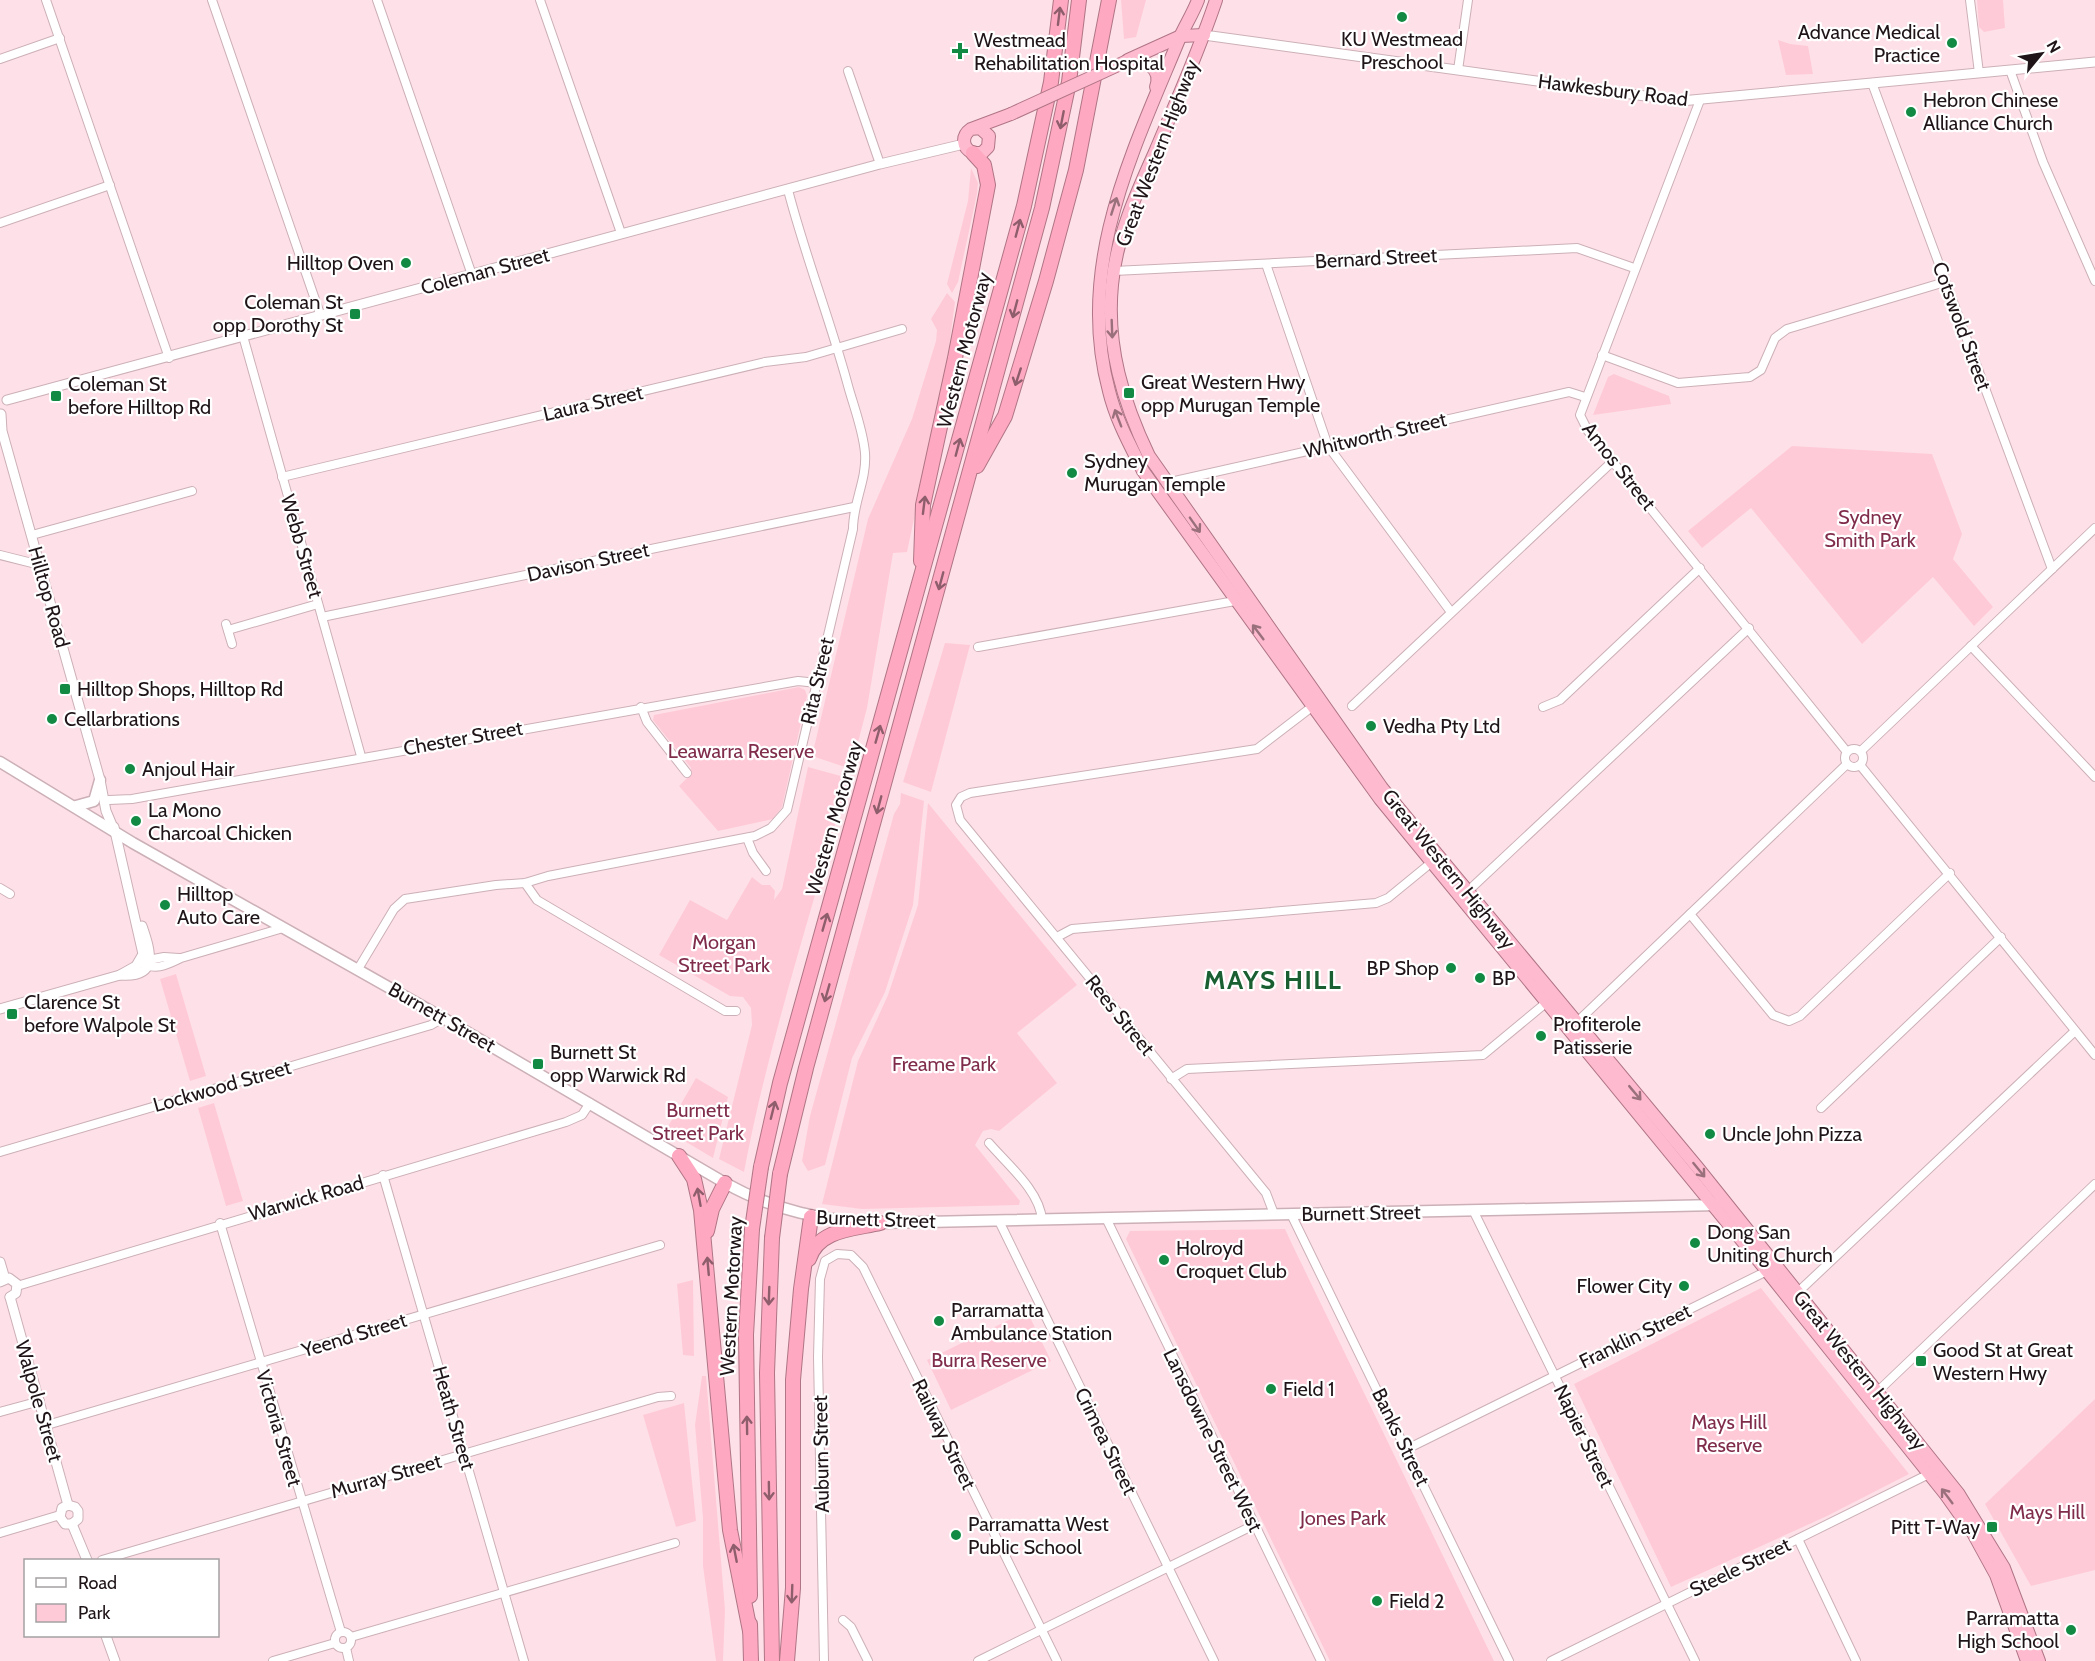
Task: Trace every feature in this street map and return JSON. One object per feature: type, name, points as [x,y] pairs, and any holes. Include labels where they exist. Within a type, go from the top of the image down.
[{"type":"highway","name":"Western Motorway","points":[[751,1661],[746,1335],[752,1229],[761,1167],[780,1083],[1024,206],[1051,82],[1061,0]]},
{"type":"highway","name":"Western Motorway","points":[[772,1661],[767,1373],[772,1238],[780,1174],[806,1068],[967,484],[1056,150],[1070,82],[1079,0]]},
{"type":"highway","points":[[967,484],[1005,416],[1022,365],[1076,170],[1109,0]]},
{"type":"highway","name":"Great Western Highway","points":[[1198,0],[1181,36],[1119,190],[1103,248],[1098,325],[1101,358],[1116,415],[1143,471],[1380,799],[1767,1271],[1873,1396],[1952,1484],[1989,1540],[2013,1587],[2039,1661]]},
{"type":"highway","name":"Great Western Highway","points":[[1216,0],[1132,206],[1114,271],[1112,339],[1120,386],[1135,428],[1166,483],[1382,788],[1727,1204],[1797,1293],[1929,1474],[1964,1518],[2003,1592],[2027,1661]]},
{"type":"highway","points":[[920,584],[923,505],[956,358],[988,185],[984,165],[969,149],[965,135],[972,129],[1011,114],[1181,36],[1204,34]]},
{"type":"highway","points":[[1127,60],[1150,64],[1158,76],[1149,104],[1148,119]]},
{"type":"highway","points":[[969,149],[986,151],[1011,114]]},
{"type":"highway","points":[[972,129],[984,130],[990,143]]},
{"type":"highway","points":[[679,1156],[696,1185],[705,1242],[730,1530],[750,1631]]},
{"type":"highway","points":[[705,1242],[712,1209],[725,1183]]},
{"type":"highway","points":[[787,1661],[793,1588],[793,1380],[801,1288],[812,1217]]},
{"type":"highway","points":[[801,1288],[811,1254],[821,1240],[836,1233],[880,1223]]},
{"type":"main road","name":"Burnett Street","points":[[0,762],[725,1183],[764,1202],[812,1217],[880,1223],[1727,1204]]},
{"type":"main road","points":[[76,806],[94,801],[100,780]]},
{"type":"street","points":[[46,0],[169,358]]},
{"type":"street","points":[[212,0],[320,314]]},
{"type":"street","points":[[377,0],[472,275]]},
{"type":"street","points":[[540,0],[621,233]]},
{"type":"street","points":[[1458,69],[1468,0]]},
{"type":"street","points":[[1970,0],[1979,73]]},
{"type":"street","name":"Hawkesbury Road","points":[[1204,34],[1681,101],[2095,62]]},
{"type":"street","points":[[0,59],[60,38]]},
{"type":"street","points":[[2010,70],[2043,162],[2095,281]]},
{"type":"street","points":[[848,71],[880,164]]},
{"type":"street","name":"Cotswold Street","points":[[1872,83],[2052,569]]},
{"type":"street","name":"Amos Street","points":[[1700,100],[1585,396],[1580,415],[1588,431],[1847,752]]},
{"type":"street","name":"Coleman Street","points":[[3,397],[169,358],[320,314],[880,164],[969,149]]},
{"type":"street","points":[[0,224],[110,185]]},
{"type":"street","name":"Rita Street","points":[[358,969],[401,901],[496,885],[525,883],[548,876],[747,837],[771,828],[787,810],[853,529],[854,507],[864,482],[865,454],[820,286],[803,244],[788,190]]},
{"type":"street","name":"Bernard Street","points":[[1114,271],[1577,248],[1634,268]]},
{"type":"street","points":[[1266,264],[1328,446],[1451,612]]},
{"type":"street","points":[[1602,355],[1678,383],[1750,377],[1761,370],[1775,338],[1787,329],[1945,282]]},
{"type":"street","name":"Laura Street","points":[[282,477],[765,362],[806,357],[837,346],[902,329]]},
{"type":"street","name":"Webb Street","points":[[243,336],[361,756]]},
{"type":"street","name":"Whitworth Street","points":[[1166,483],[1569,392],[1585,396]]},
{"type":"street","points":[[1,414],[7,410],[3,397]]},
{"type":"street","name":"Hilltop Road","points":[[1,414],[2,431],[100,780],[106,811],[114,830]]},
{"type":"street","points":[[1352,706],[1613,461]]},
{"type":"street","points":[[32,535],[192,491]]},
{"type":"street","name":"Davison Street","points":[[322,617],[854,507]]},
{"type":"street","points":[[1861,751],[2095,528]]},
{"type":"street","points":[[0,555],[40,565]]},
{"type":"street","points":[[1543,707],[1560,700],[1700,568]]},
{"type":"street","points":[[978,647],[1235,601]]},
{"type":"street","points":[[232,644],[227,627],[318,604]]},
{"type":"street","points":[[1467,892],[1749,628]]},
{"type":"street","points":[[1971,646],[2095,777]]},
{"type":"street","name":"Chester Street","points":[[109,800],[132,799],[641,706],[798,681],[817,683]]},
{"type":"street","points":[[641,706],[646,722],[687,773]]},
{"type":"street","name":"Rees Street","points":[[1274,1214],[1266,1193],[960,820],[956,805],[961,797],[970,793],[1261,748],[1313,706]]},
{"type":"street","points":[[1855,748],[1861,751],[1863,759],[1860,765],[1855,767],[1847,764],[1845,756],[1847,752],[1855,748]]},
{"type":"street","points":[[1576,1023],[1847,764]]},
{"type":"street","points":[[1860,765],[1950,873],[2095,1055]]},
{"type":"street","name":"Hilltop Road","points":[[100,780],[109,800],[143,954],[143,963]]},
{"type":"street","points":[[747,837],[753,853],[766,871]]},
{"type":"street","points":[[1057,937],[1072,929],[1379,902],[1432,862]]},
{"type":"street","points":[[1690,914],[1773,1016],[1789,1021],[1800,1016],[1950,873]]},
{"type":"street","points":[[525,883],[537,900],[725,1011],[736,1011]]},
{"type":"street","points":[[0,888],[10,894]]},
{"type":"street","points":[[0,1010],[120,975],[143,963],[181,958],[285,927]]},
{"type":"street","points":[[1821,1108],[2001,937]]},
{"type":"street","points":[[1172,1079],[1187,1069],[1483,1055],[1547,1002]]},
{"type":"street","name":"Lockwood Street","points":[[0,1152],[433,1025],[443,1018]]},
{"type":"street","points":[[1797,1293],[2075,1031]]},
{"type":"street","name":"Warwick Road","points":[[17,1286],[220,1223],[566,1122],[582,1115],[590,1103]]},
{"type":"street","points":[[989,1143],[1034,1197],[1042,1211],[1042,1220]]},
{"type":"street","name":"Heath Street","points":[[383,1175],[524,1661]]},
{"type":"street","points":[[1873,1396],[2095,1184]]},
{"type":"street","name":"Napier Street","points":[[1473,1210],[1695,1661]]},
{"type":"street","name":"Banks Street","points":[[1291,1215],[1509,1661]]},
{"type":"street","name":"Lansdowne Street West","points":[[1106,1218],[1321,1661]]},
{"type":"street","name":"Crimea Street","points":[[999,1221],[1214,1661]]},
{"type":"street","name":"Victoria Street","points":[[220,1223],[341,1632]]},
{"type":"street","name":"Yeend Street","points":[[47,1425],[660,1245]]},
{"type":"street","name":"Railway Street","points":[[837,1254],[851,1255],[860,1263],[1057,1661]]},
{"type":"street","name":"Auburn Street","points":[[824,1661],[818,1357],[820,1290],[822,1267],[828,1258],[837,1254]]},
{"type":"street","points":[[0,1262],[2,1280],[12,1279],[17,1286],[16,1293],[5,1296]]},
{"type":"street","name":"Franklin Street","points":[[1407,1449],[1767,1271]]},
{"type":"street","name":"Walpole Street","points":[[5,1296],[40,1401],[68,1505]]},
{"type":"street","name":"Murray Street","points":[[105,1559],[658,1397],[671,1396]]},
{"type":"street","points":[[0,1412],[40,1401]]},
{"type":"street","name":"Steele Street","points":[[1551,1661],[1929,1474]]},
{"type":"street","points":[[68,1505],[78,1511],[78,1519],[72,1524],[64,1523],[60,1515],[62,1508],[68,1505]]},
{"type":"street","points":[[0,1533],[60,1515]]},
{"type":"street","points":[[72,1524],[87,1559]]},
{"type":"street","points":[[978,1661],[1254,1525]]},
{"type":"street","points":[[1798,1539],[1856,1661]]},
{"type":"street","points":[[351,1637],[675,1543]]},
{"type":"street","points":[[843,1620],[851,1627],[868,1661]]},
{"type":"street","points":[[341,1632],[348,1633],[351,1637],[351,1644],[346,1648],[339,1647],[335,1642],[335,1637],[341,1632]]},
{"type":"street","points":[[107,1637],[115,1661]]},
{"type":"street","points":[[273,1661],[335,1642]]},
{"type":"street","points":[[346,1648],[349,1661]]},
{"type":"green space","points":[[1121,0],[1146,0],[1136,37],[1124,39]]},
{"type":"green space","points":[[1977,0],[2003,0],[2005,28],[1984,32],[1979,27]]},
{"type":"green space","points":[[1778,40],[1808,46],[1813,74],[1786,75]]},
{"type":"green space","points":[[971,168],[978,183],[977,194],[958,282],[952,293],[947,284],[968,201]]},
{"type":"green space","points":[[947,293],[955,302],[947,363],[907,552],[893,553],[867,708],[851,769],[812,756],[868,519],[912,419],[936,341],[937,330],[931,319]]},
{"type":"green space","points":[[1614,374],[1669,396],[1671,404],[1593,415],[1608,377]]},
{"type":"green space","name":"Sydney Smith Park","points":[[1792,446],[1932,454],[1962,534],[1953,559],[1993,607],[1974,626],[1933,577],[1862,644],[1751,508],[1702,548],[1688,531]]},
{"type":"green space","points":[[945,643],[970,645],[931,792],[903,782]]},
{"type":"green space","name":"Leawarra Reserve","points":[[799,687],[805,690],[807,696],[782,807],[773,819],[718,831],[679,786],[691,774],[691,768],[653,720],[654,715]]},
{"type":"green space","name":"Morgan Street Park","points":[[808,767],[848,778],[779,1023],[744,1172],[719,1159],[752,1025],[751,1008],[743,997],[730,996],[659,955],[690,900],[727,920],[752,877],[762,885],[770,885],[775,891],[774,900],[782,889]]},
{"type":"green space","points":[[901,793],[924,801],[913,905],[885,992],[852,1058],[825,1165],[808,1171],[802,1161],[810,1116],[894,814],[900,804]]},
{"type":"green space","name":"Freame Park","points":[[928,803],[1077,985],[1017,1033],[1057,1083],[999,1131],[991,1129],[983,1131],[975,1145],[1020,1201],[1019,1205],[862,1209],[822,1204],[858,1061],[888,995],[918,905]]},
{"type":"green space","points":[[176,974],[206,1076],[190,1081],[160,979]]},
{"type":"green space","name":"Burnett Street Park","points":[[696,1078],[728,1097],[713,1158],[666,1130]]},
{"type":"green space","points":[[214,1103],[243,1201],[226,1206],[198,1108]]},
{"type":"green space","name":"Jones Park","points":[[1285,1229],[1494,1661],[1330,1661],[1126,1239],[1130,1231]]},
{"type":"green space","points":[[693,1280],[694,1356],[683,1355],[677,1284]]},
{"type":"green space","name":"Mays Hill Reserve","points":[[1761,1288],[1909,1474],[1827,1516],[1671,1587],[1574,1384]]},
{"type":"green space","name":"Burra Reserve","points":[[1027,1311],[1051,1361],[951,1410],[927,1360]]},
{"type":"green space","points":[[702,1376],[706,1376],[725,1610],[723,1661],[716,1661],[703,1566],[703,1518],[695,1425]]},
{"type":"green space","name":"Mays Hill","points":[[2095,1399],[2095,1570],[2031,1586],[1985,1504]]},
{"type":"green space","points":[[684,1403],[696,1521],[676,1527],[643,1415]]},
{"type":"place","name":"KU Westmead Preschool","points":[[1402,17]]},
{"type":"place","name":"Advance Medical Practice","points":[[1952,43]]},
{"type":"place","name":"Westmead Rehabilitation Hospital","points":[[960,51]]},
{"type":"place","name":"Hebron Chinese Alliance Church","points":[[1911,112]]},
{"type":"place","name":"Hilltop Oven","points":[[406,263]]},
{"type":"place","name":"Coleman St opp Dorothy St","points":[[355,314]]},
{"type":"place","name":"Great Western Hwy opp Murugan Temple","points":[[1129,393]]},
{"type":"place","name":"Coleman St before Hilltop Rd","points":[[56,396]]},
{"type":"place","name":"Sydney Murugan Temple","points":[[1072,473]]},
{"type":"place","name":"Hilltop Shops, Hilltop Rd","points":[[65,689]]},
{"type":"place","name":"Cellarbrations","points":[[52,719]]},
{"type":"place","name":"Vedha Pty Ltd","points":[[1371,726]]},
{"type":"place","name":"Anjoul Hair","points":[[130,769]]},
{"type":"place","name":"La Mono Charcoal Chicken","points":[[136,821]]},
{"type":"place","name":"Hilltop Auto Care","points":[[165,905]]},
{"type":"place","name":"BP Shop","points":[[1451,968]]},
{"type":"place","name":"BP","points":[[1480,978]]},
{"type":"place","name":"Clarence St before Walpole St","points":[[12,1014]]},
{"type":"place","name":"Profiterole Patisserie","points":[[1541,1036]]},
{"type":"place","name":"Burnett St opp Warwick Rd","points":[[538,1064]]},
{"type":"place","name":"Uncle John Pizza","points":[[1710,1134]]},
{"type":"place","name":"Dong San Uniting Church","points":[[1695,1243]]},
{"type":"place","name":"Holroyd Croquet Club","points":[[1164,1260]]},
{"type":"place","name":"Flower City","points":[[1684,1286]]},
{"type":"place","name":"Parramatta Ambulance Station","points":[[939,1321]]},
{"type":"place","name":"Good St at Great Western Hwy","points":[[1921,1361]]},
{"type":"place","name":"Field 1","points":[[1271,1389]]},
{"type":"place","name":"Pitt T-Way","points":[[1992,1527]]},
{"type":"place","name":"Parramatta West Public School","points":[[956,1535]]},
{"type":"place","name":"Field 2","points":[[1377,1601]]},
{"type":"place","name":"Parramatta High School","points":[[2071,1630]]},
{"type":"district","name":"MAYS HILL","points":[[1273,980]]}]
